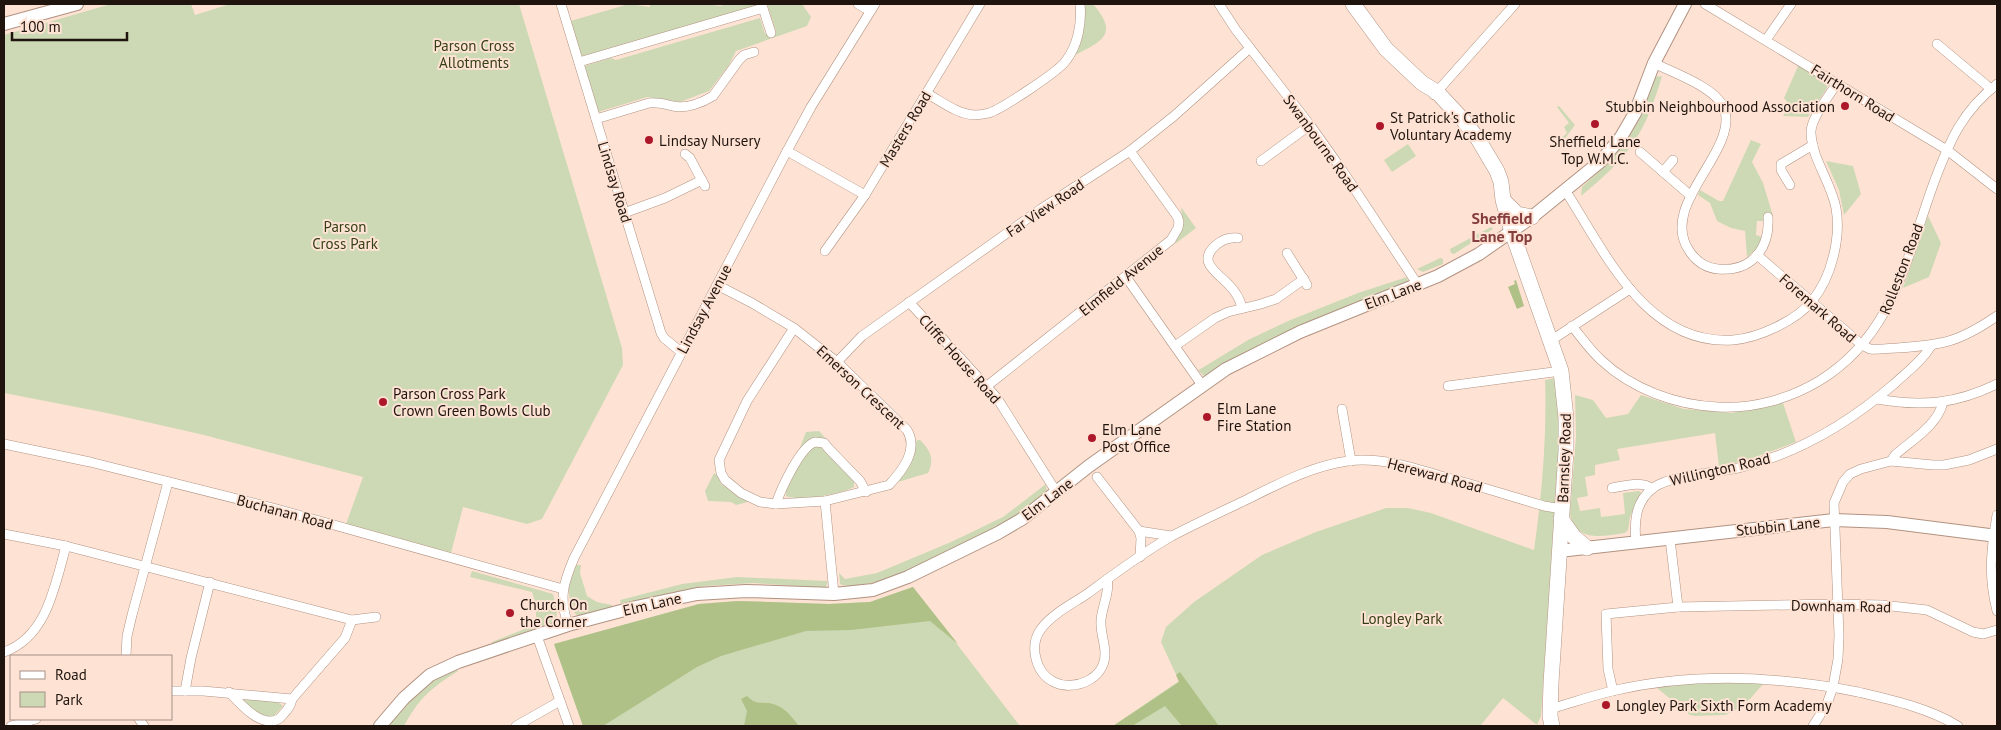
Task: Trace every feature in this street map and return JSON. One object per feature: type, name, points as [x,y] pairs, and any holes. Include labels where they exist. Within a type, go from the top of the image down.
[{"type":"main road","name":"Barnsley Road","points":[[1353,4],[1386,49],[1464,121],[1489,157],[1501,182],[1503,200],[1512,232],[1561,371],[1566,418],[1550,709],[1552,726]]},
{"type":"main road","points":[[1503,200],[1517,214],[1532,217]]},
{"type":"main road","points":[[1562,514],[1574,537],[1588,548]]},
{"type":"street","points":[[4,24],[77,4]]},
{"type":"street","name":"Lindsay Road","points":[[561,4],[661,333],[664,338],[681,352]]},
{"type":"street","points":[[858,4],[872,8]]},
{"type":"street","name":"Masters Road","points":[[825,252],[866,194],[980,4]]},
{"type":"street","points":[[926,93],[963,113],[975,115],[990,113],[1001,107],[1066,62],[1079,30],[1080,4]]},
{"type":"street","name":"Swanbourne Road","points":[[1219,4],[1342,170],[1418,285]]},
{"type":"street","name":"Elm Lane","points":[[380,726],[404,698],[430,675],[458,662],[568,625],[636,607],[697,594],[746,591],[834,594],[873,590],[908,577],[998,533],[1022,519],[1090,466],[1202,385],[1234,365],[1300,332],[1418,285],[1457,267],[1532,217],[1601,160],[1621,137],[1638,107],[1654,63],[1685,4]]},
{"type":"street","name":"Fairthorn Road","points":[[1704,4],[1947,150],[1997,189]]},
{"type":"street","points":[[1766,40],[1791,4]]},
{"type":"street","points":[[1434,94],[1513,5]]},
{"type":"street","points":[[580,62],[763,8],[771,33]]},
{"type":"street","name":"Lindsay Avenue","points":[[568,625],[562,599],[563,589],[574,558],[787,151],[811,107],[872,8]]},
{"type":"street","points":[[1937,44],[1994,86]]},
{"type":"street","name":"Far View Road","points":[[837,362],[862,336],[1041,209],[1130,151],[1174,116],[1250,48]]},
{"type":"street","points":[[596,118],[649,103],[655,102],[684,107],[708,99],[739,60],[744,55],[754,52]]},
{"type":"street","points":[[1654,63],[1708,91],[1721,102],[1726,121],[1722,136],[1691,196],[1682,221],[1682,232],[1688,250],[1695,259],[1709,268],[1731,269],[1750,262],[1766,241],[1768,217]]},
{"type":"street","points":[[1565,190],[1630,288],[1656,316],[1672,327],[1708,339],[1742,339],[1762,334],[1780,325],[1812,302],[1820,289],[1833,256],[1838,226],[1832,190],[1811,133],[1812,124],[1837,83]]},
{"type":"street","name":"Rolleston Road","points":[[1572,326],[1602,361],[1628,380],[1661,396],[1704,406],[1727,408],[1756,405],[1793,394],[1827,376],[1862,346],[1893,298],[1947,150],[1962,119],[1994,86]]},
{"type":"street","points":[[1261,161],[1310,125]]},
{"type":"street","points":[[1790,185],[1781,170],[1781,164],[1814,145]]},
{"type":"street","points":[[787,151],[866,194]]},
{"type":"street","name":"Elmfield Avenue","points":[[987,386],[1126,277],[1176,234],[1179,222],[1177,216],[1130,151]]},
{"type":"street","points":[[1640,152],[1691,196]]},
{"type":"street","points":[[624,213],[703,183],[690,158],[685,154]]},
{"type":"street","points":[[1663,172],[1673,160]]},
{"type":"street","points":[[1238,238],[1219,242],[1209,252],[1208,259],[1210,267],[1236,293],[1242,308]]},
{"type":"street","points":[[1175,346],[1215,318],[1242,308],[1261,304],[1305,282],[1287,253]]},
{"type":"street","name":"Foremark Road","points":[[1757,255],[1862,346],[1870,349],[1931,346],[1949,342],[1967,335],[1997,316]]},
{"type":"street","points":[[1126,277],[1202,385]]},
{"type":"street","name":"Emerson Crescent","points":[[717,285],[794,328],[837,362],[902,423],[912,442],[909,456],[889,485],[825,501],[776,504],[760,502],[732,487],[725,480],[721,473],[719,460],[747,401],[794,328]]},
{"type":"street","points":[[1550,341],[1630,288]]},
{"type":"street","name":"Cliffe House Road","points":[[910,302],[997,398],[1056,493]]},
{"type":"street","name":"Willington Road","points":[[1636,543],[1634,523],[1636,512],[1640,503],[1652,489],[1670,480],[1739,468],[1770,458],[1821,436],[1851,418],[1877,398],[1920,360],[1931,346]]},
{"type":"street","points":[[1448,386],[1561,371]]},
{"type":"street","points":[[1877,398],[1898,403],[1944,402],[1966,397],[1997,384]]},
{"type":"street","points":[[1891,460],[1935,420],[1944,402]]},
{"type":"street","points":[[1342,410],[1351,461]]},
{"type":"street","points":[[776,504],[805,447],[814,442],[824,443],[860,481],[866,492]]},
{"type":"street","name":"Buchanan Road","points":[[4,444],[90,462],[273,508],[563,589]]},
{"type":"street","points":[[1813,726],[1826,704],[1833,687],[1838,659],[1839,635],[1834,503],[1843,482],[1850,474],[1891,460],[1944,465],[1969,460],[1997,449]]},
{"type":"street","name":"Hereward Road","points":[[1107,579],[1108,589],[1101,624],[1105,655],[1103,664],[1094,677],[1088,681],[1072,685],[1054,682],[1041,671],[1035,648],[1038,634],[1049,621],[1107,579],[1140,556],[1172,536],[1294,476],[1315,468],[1351,461],[1374,460],[1402,465],[1544,506],[1562,514]]},
{"type":"street","points":[[1097,477],[1139,531],[1141,538],[1140,556]]},
{"type":"street","points":[[126,655],[127,636],[168,482]]},
{"type":"street","name":"Willington Road","points":[[1612,488],[1641,484],[1648,485],[1652,489]]},
{"type":"street","points":[[825,501],[834,594]]},
{"type":"street","points":[[1997,515],[1995,536],[1990,551],[1990,573],[1997,611]]},
{"type":"street","name":"Stubbin Lane","points":[[1559,550],[1834,520],[1887,522],[1995,536]]},
{"type":"street","points":[[1139,531],[1172,536]]},
{"type":"street","points":[[4,534],[66,546],[145,565],[352,620],[376,617]]},
{"type":"street","points":[[1670,539],[1678,607]]},
{"type":"street","points":[[4,652],[20,645],[31,634],[48,607],[66,546]]},
{"type":"street","points":[[185,691],[191,658],[210,582]]},
{"type":"street","name":"Downham Road","points":[[1613,691],[1608,669],[1606,614],[1678,607],[1882,605],[1927,610],[1973,632],[1983,634],[1997,630]]},
{"type":"street","points":[[229,692],[259,722],[269,726],[275,724],[289,708],[292,699],[345,638],[352,620]]},
{"type":"street","points":[[537,636],[569,726]]},
{"type":"street","points":[[1550,709],[1613,691],[1680,680],[1770,678],[1833,687],[1891,700],[1935,714],[1958,726]]},
{"type":"street","points":[[172,692],[229,692],[292,699]]},
{"type":"street","points":[[516,726],[560,701]]},
{"type":"street","points":[[11,726],[32,720]]},
{"type":"green space","name":"Parson Cross Park","points":[[111,4],[191,4],[195,15],[230,4],[519,4],[622,348],[623,365],[542,519],[527,524],[463,507],[451,553],[346,524],[363,477],[204,435],[107,413],[4,393],[4,35]]},
{"type":"green space","points":[[629,4],[650,7],[650,4],[705,4],[720,6],[727,4],[761,4],[763,8],[578,57],[567,22]]},
{"type":"green space","points":[[767,4],[802,4],[811,17],[807,26],[736,51],[729,65],[709,91],[680,102],[647,97],[595,113],[581,67],[611,58],[616,60],[760,18],[765,34],[776,31]]},
{"type":"green space","points":[[1083,4],[1093,4],[1101,14],[1106,30],[1100,41],[1075,55],[1085,16]]},
{"type":"green space","points":[[1799,64],[1828,83],[1827,88],[1808,117],[1783,116],[1789,104],[1784,98]]},
{"type":"green space","points":[[1662,76],[1646,120],[1628,151],[1602,178],[1581,196],[1582,187],[1608,163],[1654,77]]},
{"type":"green space","points":[[1559,106],[1575,125],[1557,146],[1555,144],[1567,133],[1564,127],[1569,123],[1557,107]]},
{"type":"green space","points":[[1751,140],[1761,144],[1752,162],[1763,183],[1773,216],[1765,216],[1764,221],[1757,221],[1756,235],[1762,237],[1761,245],[1747,257],[1745,231],[1731,228],[1717,221],[1710,203],[1698,195],[1700,190],[1719,201],[1723,201]]},
{"type":"green space","points":[[1408,144],[1416,156],[1392,172],[1384,160]]},
{"type":"green space","points":[[1826,161],[1853,166],[1861,194],[1844,215],[1839,190]]},
{"type":"green space","points":[[1181,207],[1196,228],[1175,244],[1183,224]]},
{"type":"green space","points":[[1928,216],[1941,243],[1929,277],[1903,288]]},
{"type":"green space","points":[[1491,227],[1493,229],[1454,254],[1451,253],[1450,249]]},
{"type":"green space","points":[[1440,258],[1443,259],[1443,264],[1423,272],[1417,269]]},
{"type":"green space","points":[[1407,277],[1408,282],[1210,375],[1204,376],[1198,370],[1248,340],[1288,321],[1358,293]]},
{"type":"green space","points":[[1516,280],[1524,306],[1517,309],[1508,287],[1515,284],[1514,281]]},
{"type":"green space","name":"Longley Park","points":[[1555,378],[1559,440],[1541,716],[1537,725],[1503,698],[1480,726],[1113,726],[1179,681],[1161,642],[1166,627],[1194,602],[1262,555],[1316,532],[1386,508],[1408,508],[1431,513],[1534,550],[1543,465],[1545,380]]},
{"type":"green space","points":[[1575,395],[1593,400],[1606,418],[1628,414],[1641,395],[1684,409],[1731,413],[1783,403],[1796,442],[1750,459],[1719,467],[1715,433],[1617,449],[1620,460],[1595,465],[1595,475],[1585,477],[1588,496],[1577,498],[1580,511],[1600,508],[1601,517],[1625,514],[1623,493],[1639,491],[1641,493],[1630,517],[1628,530],[1625,533],[1592,536],[1578,530],[1570,514],[1576,436]]},
{"type":"green space","points":[[819,431],[830,443],[813,440],[806,443],[799,450],[806,432]]},
{"type":"green space","points":[[917,440],[920,440],[929,451],[931,463],[928,473],[898,482]]},
{"type":"green space","points":[[815,446],[825,449],[854,479],[854,487],[820,496],[792,498],[786,496],[786,489],[807,451]]},
{"type":"green space","points":[[714,473],[718,476],[721,484],[748,502],[736,505],[731,502],[708,501],[705,491]]},
{"type":"green space","points":[[1046,484],[1047,494],[1015,517],[925,564],[874,582],[854,586],[840,584],[839,573],[845,579],[877,573],[951,542],[1003,517]]},
{"type":"green space","points":[[572,565],[581,565],[580,573],[587,596],[597,602],[612,605],[613,608],[583,617],[575,613],[569,593]]},
{"type":"green space","points":[[472,571],[553,594],[557,611],[555,630],[494,649],[492,642],[527,628],[536,617],[536,604],[532,592],[470,577]]},
{"type":"green space","points":[[737,577],[828,581],[826,587],[821,588],[754,583],[705,586],[621,604],[620,600],[682,584]]},
{"type":"green space","points":[[913,587],[1020,726],[583,726],[554,644],[699,604],[738,601],[829,604],[870,602]]},
{"type":"green space","points":[[913,587],[958,644],[930,621],[851,630],[806,631],[721,656],[697,667],[603,726],[583,726],[554,644],[699,604],[738,601],[829,604],[870,602]]},
{"type":"green space","points":[[456,668],[458,671],[426,694],[404,726],[386,726],[392,717],[428,682]]},
{"type":"green space","points":[[1180,672],[1219,726],[1182,726],[1165,706],[1132,726],[1113,726],[1179,682],[1176,675]]},
{"type":"green space","points":[[1695,683],[1764,683],[1750,699],[1725,715],[1690,715],[1657,688]]},
{"type":"green space","points":[[747,696],[754,701],[780,707],[799,726],[744,726],[747,711],[741,699]]},
{"type":"green space","points":[[240,697],[269,699],[283,706],[272,718],[262,718]]},
{"type":"place","name":"Stubbin Neighbourhood Association","points":[[1845,106]]},
{"type":"place","name":"Sheffield Lane Top W.M.C.","points":[[1595,124]]},
{"type":"place","name":"St Patrick's Catholic Voluntary Academy","points":[[1380,126]]},
{"type":"place","name":"Lindsay Nursery","points":[[649,140]]},
{"type":"place","name":"Parson Cross Park Crown Green Bowls Club","points":[[383,402]]},
{"type":"place","name":"Elm Lane Fire Station","points":[[1207,417]]},
{"type":"place","name":"Elm Lane Post Office","points":[[1092,438]]},
{"type":"place","name":"Church On the Corner","points":[[510,613]]},
{"type":"place","name":"Longley Park Sixth Form Academy","points":[[1606,705]]},
{"type":"district","name":"Sheffield Lane Top","points":[[1502,227]]},
{"type":"park label","name":"Parson Cross Allotments","points":[[474,54]]}]
